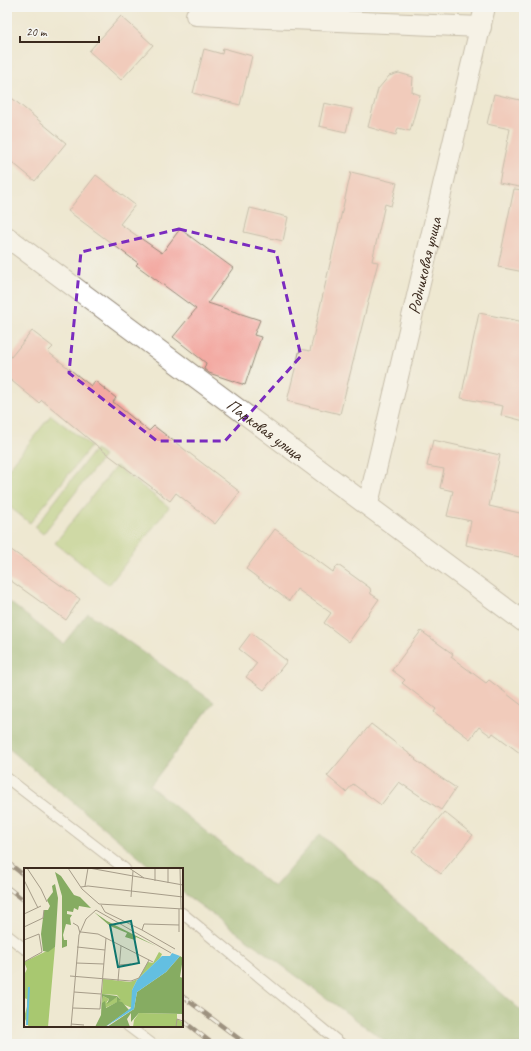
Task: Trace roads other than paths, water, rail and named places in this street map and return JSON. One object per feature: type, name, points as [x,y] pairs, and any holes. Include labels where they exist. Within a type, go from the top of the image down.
[{"type":"street","name":"Родниковая улица","points":[[368,504],[485,7]]},
{"type":"street","points":[[196,15],[481,27]]},
{"type":"street","name":"Парковая улица","points":[[7,237],[368,504],[524,622]]},
{"type":"lane","points":[[7,778],[124,868]]},
{"type":"lane","points":[[183,914],[341,1044]]},
{"type":"lane","points":[[7,935],[24,948]]},
{"type":"lane","points":[[129,1027],[152,1044]]},
{"type":"railway","points":[[7,862],[24,875]]},
{"type":"railway","points":[[7,887],[24,900]]},
{"type":"railway","points":[[183,997],[246,1044]]},
{"type":"railway","points":[[183,1021],[213,1044]]}]
